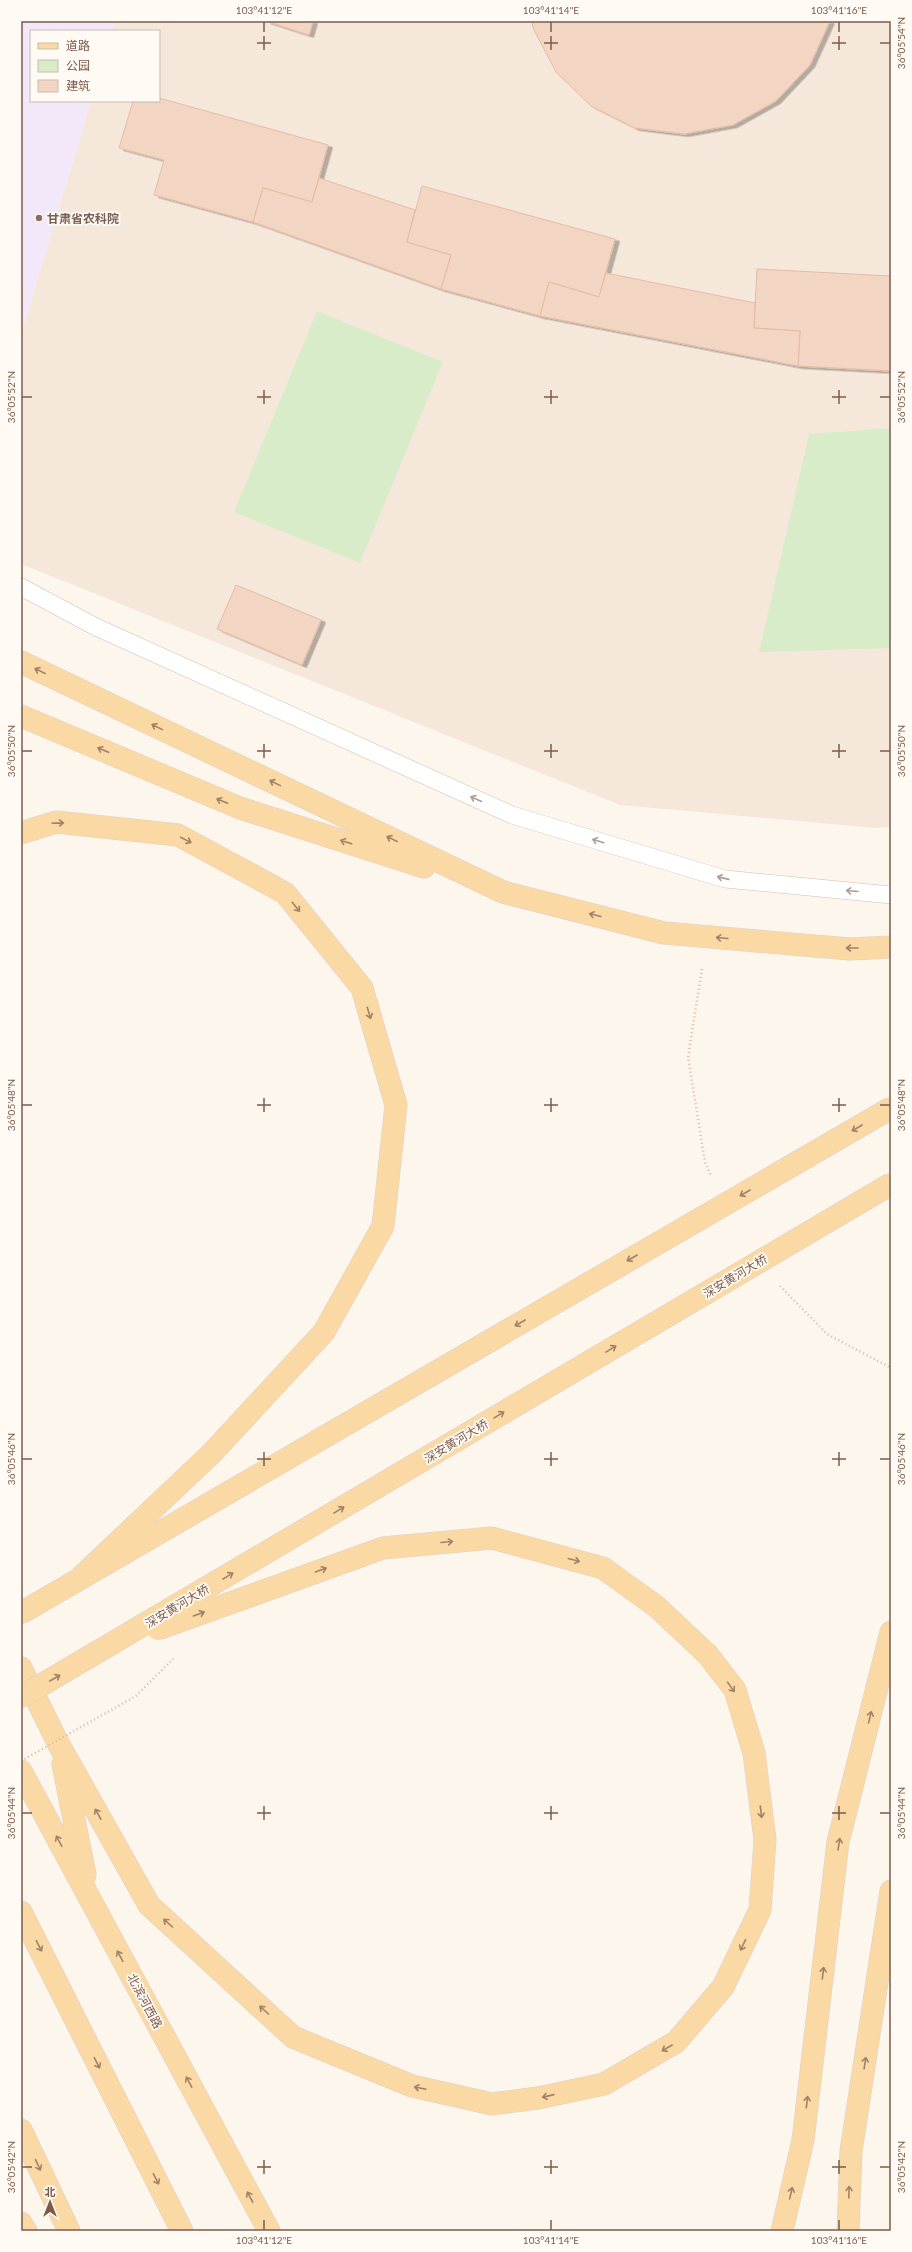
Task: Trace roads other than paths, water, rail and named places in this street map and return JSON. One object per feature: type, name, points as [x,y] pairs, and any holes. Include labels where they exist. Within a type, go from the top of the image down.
[{"type":"main road","points":[[21,662],[503,892]]},
{"type":"main road","points":[[21,716],[240,808],[503,892],[664,933],[850,949],[891,947]]},
{"type":"main road","points":[[21,833],[56,822],[178,835],[285,893],[362,988],[396,1105],[383,1226],[324,1332],[212,1453],[81,1577]]},
{"type":"main road","points":[[21,1613],[891,1108]]},
{"type":"main road","name":"深安黄河大桥","points":[[21,1697],[110,1646],[891,1184]]},
{"type":"main road","points":[[21,1668],[58,1743],[149,1905],[293,2037],[412,2086],[492,2104],[538,2098],[604,2084],[676,2042],[723,1987],[760,1910],[764,1840],[754,1753],[734,1690],[708,1655],[657,1607],[603,1568],[492,1538],[383,1548],[110,1646]]},
{"type":"main road","points":[[782,2231],[803,2140],[838,1842],[891,1632]]},
{"type":"main road","points":[[58,1743],[89,1898]]},
{"type":"main road","name":"北滨河西路","points":[[21,1771],[269,2231]]},
{"type":"main road","points":[[848,2231],[851,2151],[891,1891]]},
{"type":"main road","points":[[21,1912],[182,2231]]},
{"type":"main road","points":[[21,2130],[69,2231]]},
{"type":"main road","points":[[21,2223],[26,2231]]},
{"type":"lane","points":[[21,587],[96,627],[512,815],[725,879],[891,895]]},
{"type":"place","name":"甘肃省农科院","points":[[39,218]]}]
